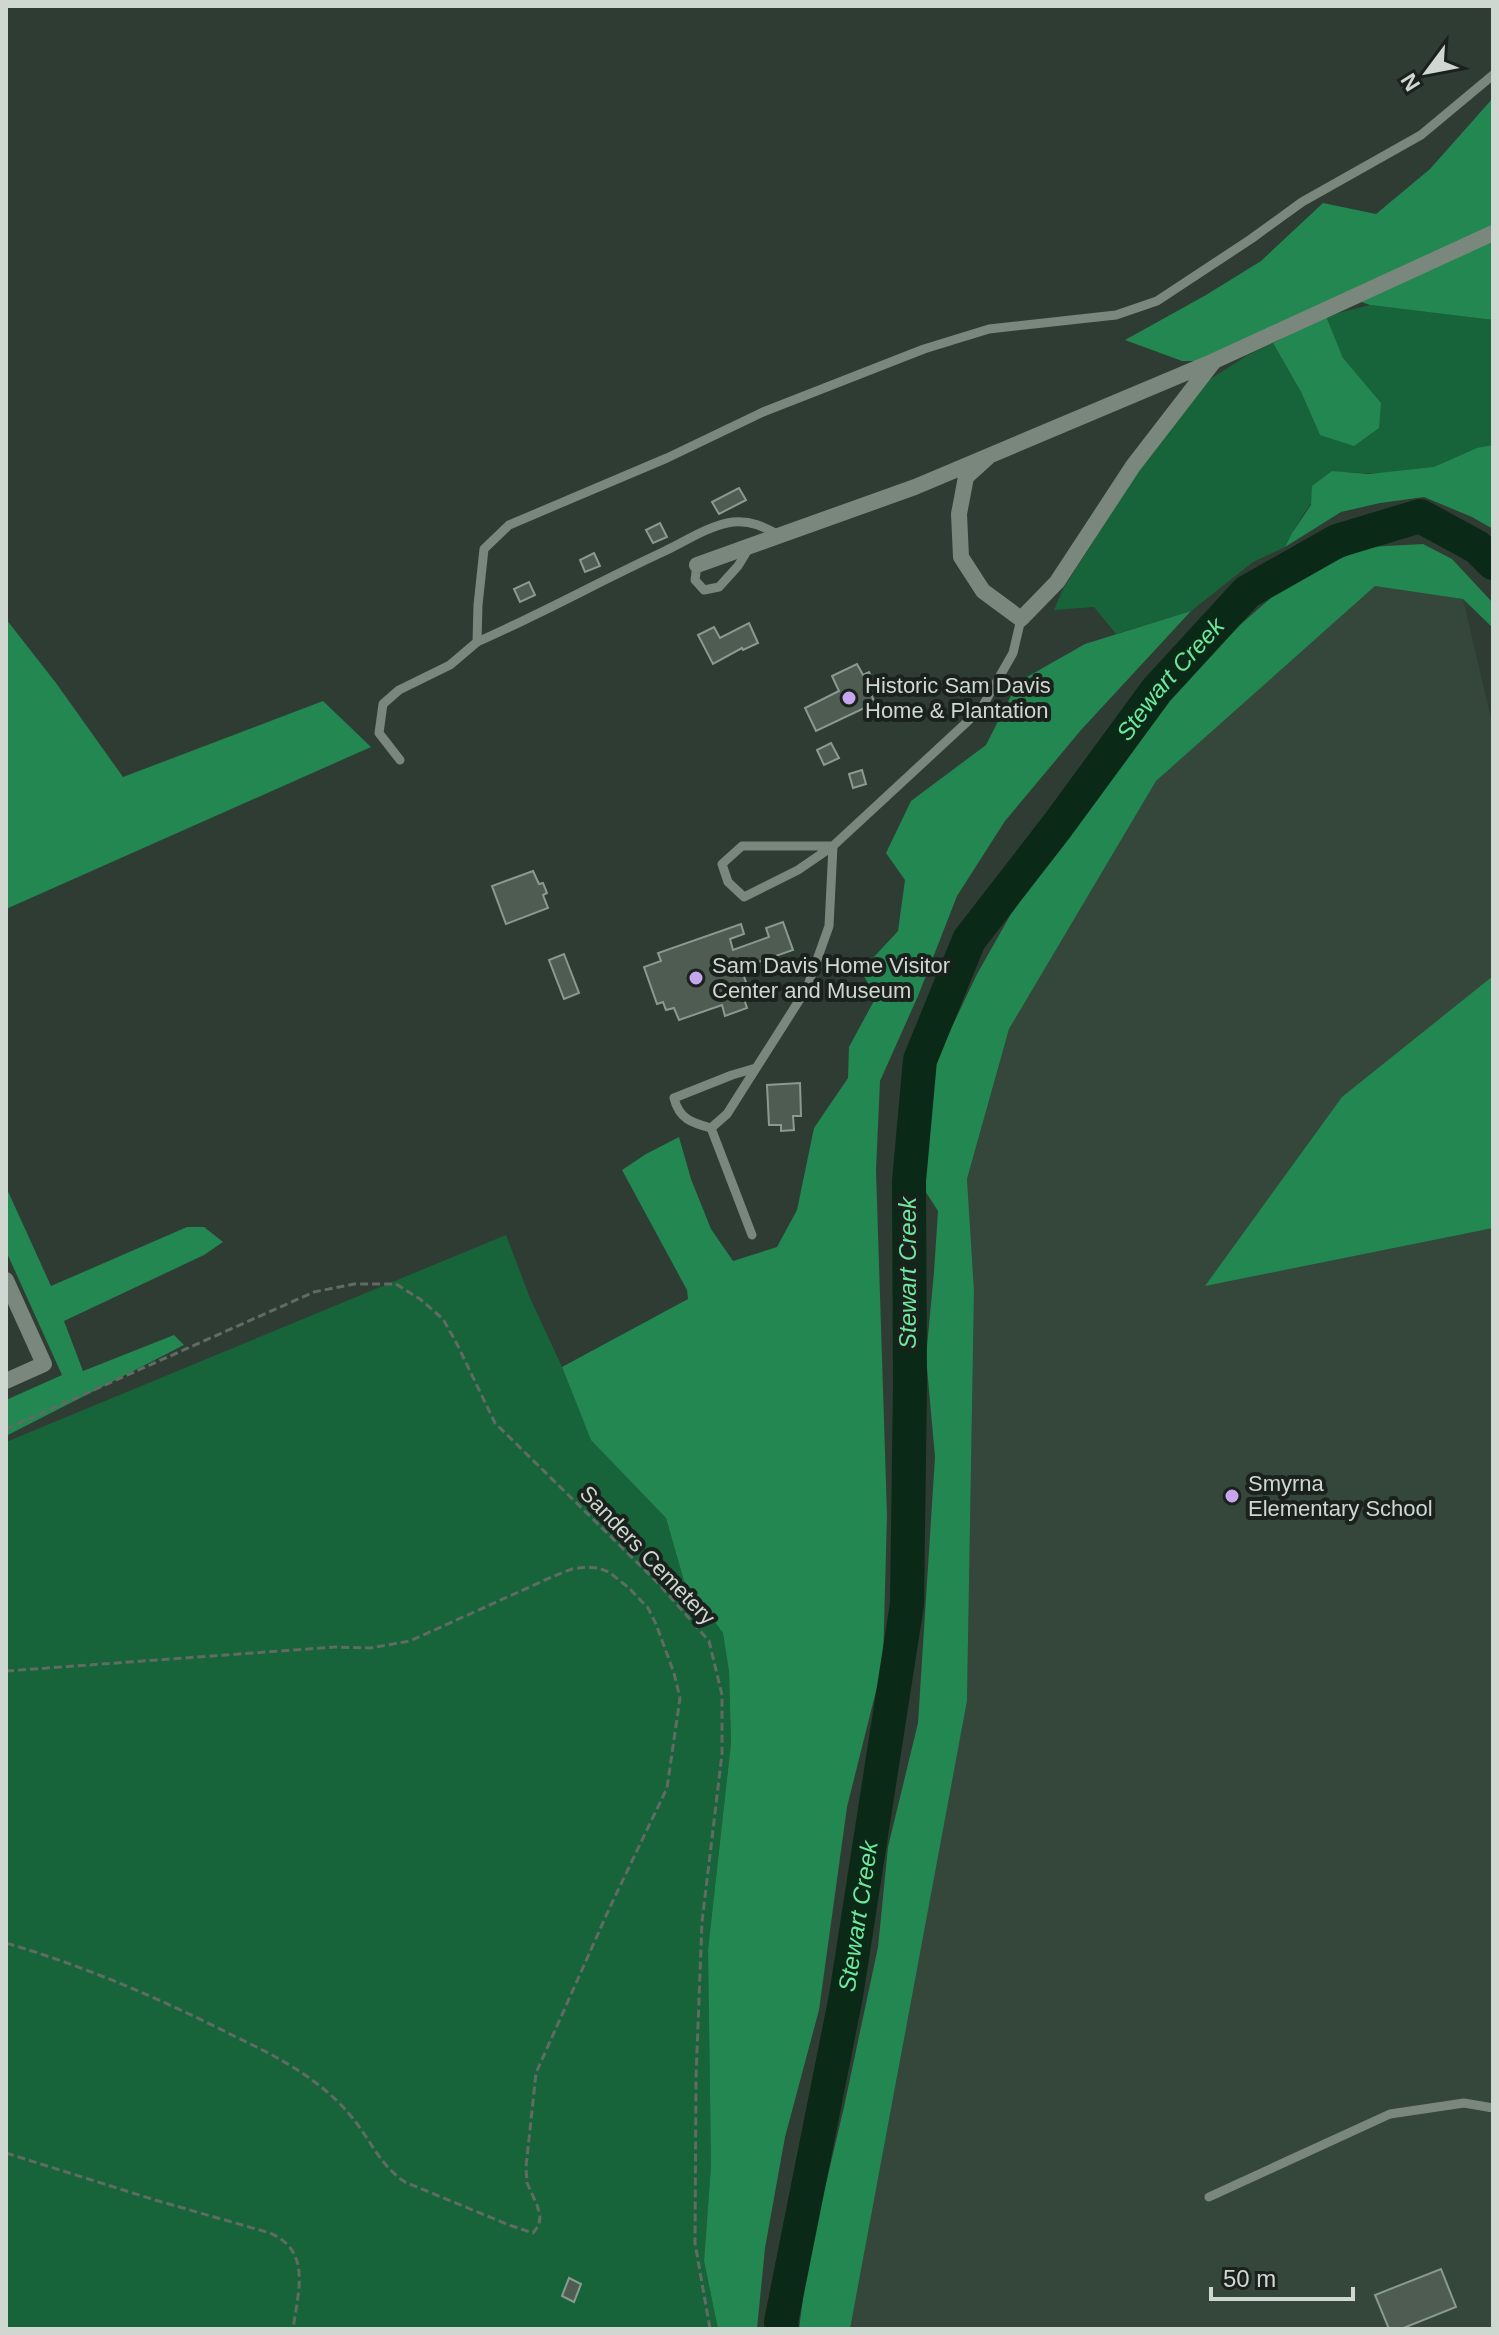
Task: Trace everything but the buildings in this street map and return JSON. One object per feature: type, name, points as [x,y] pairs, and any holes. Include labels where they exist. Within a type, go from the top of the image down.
[{"type":"street","points":[[697,565],[915,487],[988,457],[1214,361],[1493,233]]},
{"type":"street","points":[[988,457],[966,477],[959,514],[961,557],[983,591],[1021,619],[1057,582],[1133,466],[1214,361]]},
{"type":"street","points":[[6,1280],[44,1364],[6,1381]]},
{"type":"lane","points":[[477,642],[484,549],[509,525],[667,458],[763,412],[924,349],[989,329],[1116,315],[1157,301],[1302,202],[1421,135],[1493,75]]},
{"type":"lane","points":[[400,760],[379,733],[383,704],[399,690],[450,665],[477,642],[530,619],[704,532],[732,522],[758,524],[779,535]]},
{"type":"lane","points":[[697,565],[695,580],[704,590],[719,587],[751,545]]},
{"type":"lane","points":[[833,846],[742,846],[722,864],[728,882],[744,897],[798,870],[833,846],[981,709],[1013,653],[1021,619]]},
{"type":"lane","points":[[711,1128],[727,1114],[807,988],[829,926],[833,846]]},
{"type":"lane","points":[[711,1128],[693,1123],[677,1111],[674,1098],[756,1068]]},
{"type":"lane","points":[[711,1128],[752,1235]]},
{"type":"lane","points":[[1209,2197],[1390,2114],[1464,2103],[1493,2108]]},
{"type":"path","name":"Sanders Cemetery","points":[[6,1429],[314,1292],[354,1284],[396,1284],[443,1319],[495,1423],[659,1584],[709,1641],[722,1695],[722,1754],[702,1922],[696,2078],[695,2243],[710,2329]]},
{"type":"path","points":[[6,1671],[335,1647],[370,1648],[410,1641],[554,1576],[587,1567],[609,1572],[648,1608],[663,1641],[680,1698],[667,1788],[536,2073],[526,2167],[527,2183],[540,2216],[537,2231],[533,2233],[396,2176],[340,2104],[294,2066],[145,1993],[6,1943]]},
{"type":"path","points":[[6,2153],[285,2240],[296,2254],[298,2270],[293,2329]]},
{"type":"shaded area","name":"Smyrna Elementary School","points":[[1375,585],[1463,599],[1493,727],[1493,2329],[850,2329],[967,1701],[974,1291],[967,1179],[1009,1029],[1156,781]]},
{"type":"green space","points":[[1493,98],[1493,320],[1370,305],[1345,296],[1214,361],[1182,361],[1125,340],[1261,261],[1323,203],[1376,214],[1430,169]]},
{"type":"green space","points":[[1370,305],[1493,320],[1493,445],[1422,470],[1383,473],[1332,471],[1285,547],[1253,562],[1191,611],[1116,634],[1094,607],[1054,610],[1063,589],[1146,459],[1209,380],[1273,343],[1301,392],[1320,435],[1360,379],[1343,358],[1326,316]]},
{"type":"green space","points":[[1326,316],[1343,358],[1381,403],[1379,428],[1354,446],[1320,435],[1301,392],[1273,343]]},
{"type":"green space","points":[[1493,445],[1493,529],[1424,497],[1341,512],[1285,547],[1311,505],[1312,486],[1332,471],[1369,474],[1434,467],[1477,448]]},
{"type":"green space","points":[[1423,544],[1452,559],[1493,603],[1493,628],[1463,599],[1375,586],[1156,781],[1009,1029],[967,1179],[974,1291],[967,1701],[850,2329],[799,2329],[808,2260],[878,1947],[888,1847],[918,1723],[935,1457],[926,1357],[938,1211],[918,1180],[925,1158],[929,1075],[977,974],[1011,914],[1152,709],[1218,644],[1294,578],[1368,547]]},
{"type":"green space","points":[[1191,611],[1081,730],[1005,821],[957,896],[918,996],[880,1081],[876,1170],[887,1515],[883,1663],[847,1807],[819,2010],[785,2137],[765,2248],[757,2329],[718,2329],[704,2261],[711,2166],[708,1950],[731,1743],[729,1672],[723,1633],[684,1581],[666,1518],[591,1440],[562,1367],[688,1299],[687,1290],[622,1170],[646,1154],[679,1137],[691,1179],[711,1229],[733,1261],[777,1247],[797,1210],[814,1128],[848,1078],[849,1047],[876,997],[861,971],[898,931],[905,880],[886,853],[911,801],[986,745],[1018,682],[1085,644]]},
{"type":"green space","points":[[6,619],[123,777],[323,701],[371,747],[6,909]]},
{"type":"green space","points":[[1493,976],[1493,1228],[1205,1286],[1342,1097]]},
{"type":"green space","points":[[6,1187],[51,1286],[187,1227],[204,1227],[223,1242],[204,1255],[64,1321],[83,1371],[174,1335],[184,1345],[6,1436],[6,1400],[62,1375],[6,1251]]},
{"type":"green space","points":[[506,1235],[591,1439],[666,1518],[684,1581],[723,1633],[729,1672],[731,1743],[708,1950],[711,2166],[704,2261],[718,2329],[6,2329],[6,1442]]},
{"type":"waterway","name":"Stewart Creek","points":[[782,2329],[846,1996],[907,1604],[909,1181],[920,1060],[969,940],[1157,690],[1247,592],[1337,541],[1420,516],[1477,547],[1493,563]]},
{"type":"place","name":"Historic Sam Davis Home & Plantation","points":[[849,698]]},
{"type":"place","name":"Sam Davis Home Visitor Center and Museum","points":[[696,978]]},
{"type":"place","name":"Smyrna Elementary School","points":[[1232,1496]]}]
